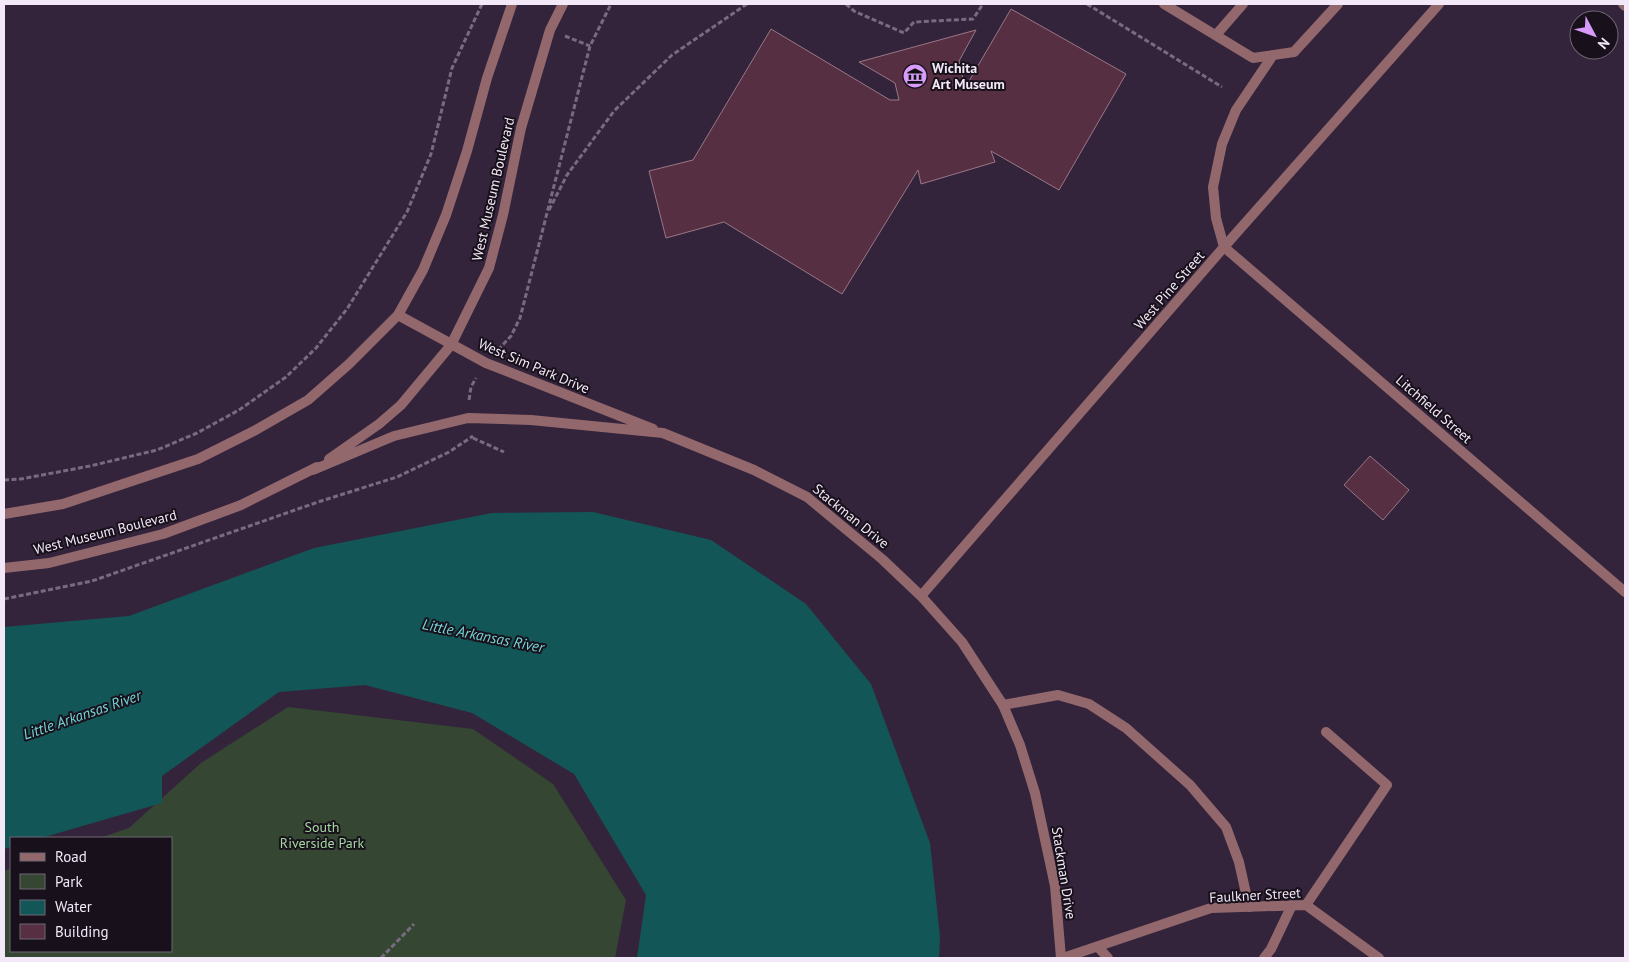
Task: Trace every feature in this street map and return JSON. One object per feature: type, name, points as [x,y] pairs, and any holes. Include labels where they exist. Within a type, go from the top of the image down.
[{"type":"street","points":[[4,514],[63,504],[198,459],[254,431],[308,400],[349,364],[398,315],[423,270],[446,216],[467,151],[487,78],[512,4]]},
{"type":"street","name":"West Museum Boulevard","points":[[4,568],[49,563],[164,534],[241,505],[313,470],[379,424],[401,405],[451,344],[489,268],[503,215],[521,128],[550,30],[563,4]]},
{"type":"street","points":[[1164,4],[1253,58],[1294,52],[1338,4]]},
{"type":"street","points":[[1216,35],[1244,4]]},
{"type":"street","name":"West Pine Street","points":[[921,596],[1224,247],[1439,4]]},
{"type":"street","points":[[1224,247],[1216,218],[1213,187],[1222,144],[1236,110],[1273,55]]},
{"type":"street","name":"Litchfield Street","points":[[1224,247],[1625,592]]},
{"type":"street","name":"West Sim Park Drive","points":[[398,315],[486,363],[663,433]]},
{"type":"street","name":"Stackman Drive","points":[[313,470],[394,436],[468,418],[532,420],[663,433],[754,470],[807,497],[882,559],[921,596],[962,642],[1002,705],[1020,745],[1035,793],[1055,886],[1062,958]]},
{"type":"street","points":[[1002,705],[1058,694],[1090,704],[1126,728],[1190,785],[1226,827],[1240,862],[1248,907]]},
{"type":"street","points":[[1306,904],[1387,785],[1326,732]]},
{"type":"street","name":"Faulkner Street","points":[[1062,958],[1211,908],[1306,904],[1379,958]]},
{"type":"street","points":[[1264,958],[1271,949],[1292,905]]},
{"type":"street","points":[[1098,947],[1108,958]]},
{"type":"path","points":[[4,480],[21,479],[90,466],[165,447],[240,410],[286,377],[316,348],[347,309],[407,212],[432,154],[452,68],[482,4]]},
{"type":"path","points":[[504,452],[473,437],[468,418],[470,387],[486,363],[512,336],[520,318],[590,46],[611,4]]},
{"type":"path","points":[[546,215],[567,175],[614,111],[672,55],[747,4]]},
{"type":"path","points":[[846,4],[854,11],[904,33],[914,22],[973,19],[983,4]]},
{"type":"path","points":[[1087,4],[1222,87]]},
{"type":"path","points":[[4,599],[92,581],[318,502],[397,477],[450,452],[473,437]]},
{"type":"path","points":[[381,958],[414,924]]},
{"type":"green space","name":"South Riverside Park","points":[[288,707],[473,729],[553,784],[626,900],[615,958],[4,958],[4,871],[10,868],[10,952],[172,952],[172,837],[103,837],[129,828],[201,763]]},
{"type":"water","name":"Little Arkansas River","points":[[593,512],[711,540],[806,604],[871,684],[930,843],[940,937],[939,958],[637,958],[646,895],[574,774],[472,713],[365,685],[279,692],[162,776],[162,803],[44,837],[10,837],[10,847],[4,849],[4,627],[129,616],[314,548],[492,513]]},
{"type":"building","points":[[1011,9],[1126,74],[1059,190],[991,151],[995,162],[921,184],[918,170],[842,294],[724,222],[666,238],[649,171],[693,160],[771,29],[890,100],[899,100],[895,83],[859,62],[976,30],[959,61],[965,88]]},
{"type":"building","points":[[1370,456],[1409,490],[1383,520],[1344,485]]},
{"type":"place","name":"Wichita Art Museum","points":[[915,76]]}]
